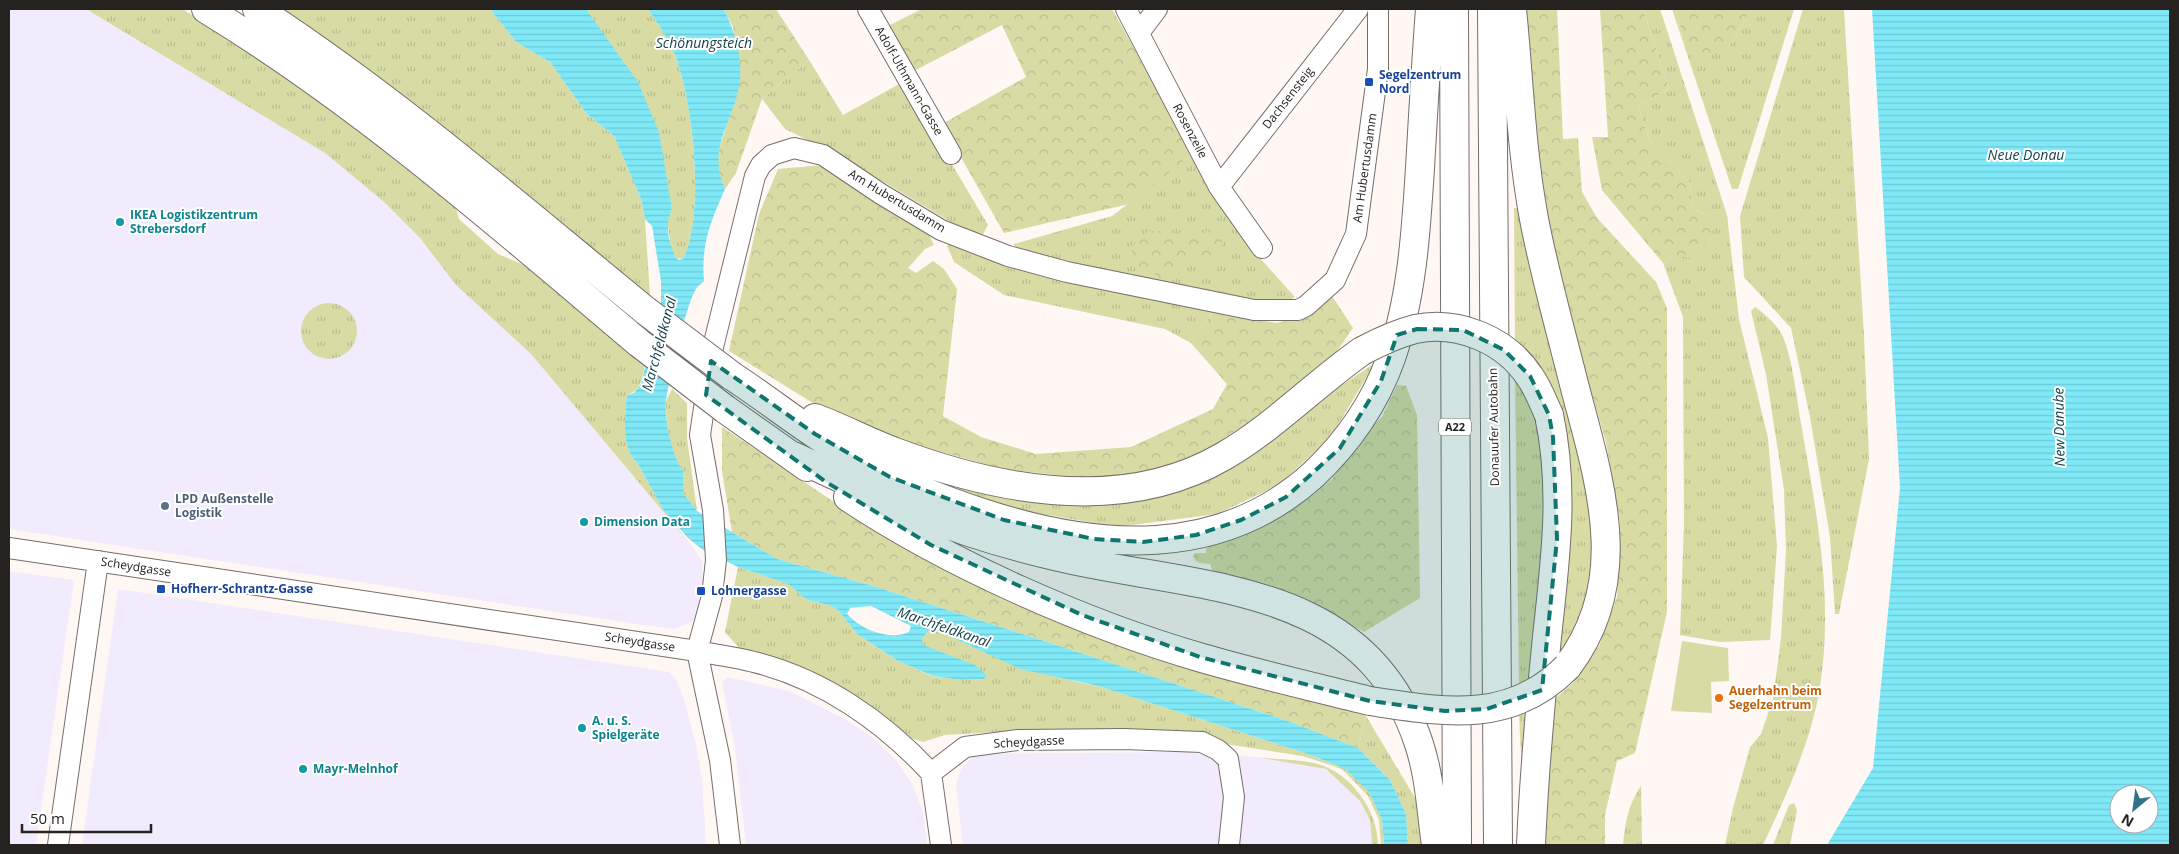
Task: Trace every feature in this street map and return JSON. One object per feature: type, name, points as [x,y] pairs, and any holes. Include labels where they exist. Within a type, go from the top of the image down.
[{"type":"highway","points":[[206,9],[279,55],[349,104],[440,176],[639,343],[725,409],[793,456],[826,482],[867,509],[970,565],[1036,596],[1132,634],[1200,657],[1370,701],[1445,710],[1487,709],[1525,699],[1540,691],[1567,667],[1580,651],[1596,614],[1605,575],[1606,532],[1597,476],[1554,306],[1534,217],[1521,127],[1512,9]]},
{"type":"highway","points":[[257,9],[345,69],[429,132],[646,312],[732,376],[770,400],[822,438],[890,477],[964,507],[1037,529],[1067,535],[1144,542],[1196,535],[1241,520],[1286,497],[1324,465],[1356,426],[1382,381],[1391,357],[1405,302],[1416,224],[1430,9]]},
{"type":"highway","name":"A22","points":[[1454,9],[1457,845]]},
{"type":"highway","name":"Donauufer Autobahn","points":[[1492,9],[1498,845]]},
{"type":"highway","points":[[770,400],[895,452],[964,473],[1055,490],[1106,492],[1138,488],[1177,478],[1224,456],[1274,421],[1337,368],[1362,351],[1386,339],[1417,329],[1448,327],[1479,335],[1493,342],[1530,376],[1549,415],[1557,464],[1557,539],[1538,729],[1531,845]]},
{"type":"highway","points":[[793,456],[919,514],[1010,545],[1106,567],[1244,593],[1275,601],[1324,622],[1346,638],[1378,669],[1409,720],[1425,764],[1436,845]]},
{"type":"street","name":"Adolf-Uthmann-Gasse","points":[[868,9],[951,154]]},
{"type":"street","name":"Rosenzeile","points":[[1126,9],[1219,187],[1262,248]]},
{"type":"street","points":[[1139,33],[1157,9]]},
{"type":"street","name":"Dachsensteig","points":[[1219,187],[1358,9]]},
{"type":"street","name":"Am Hubertusdamm","points":[[697,651],[712,596],[716,560],[714,510],[700,435],[713,347],[755,176],[761,165],[772,155],[794,148],[823,154],[882,194],[941,230],[1008,256],[1067,272],[1254,310],[1298,310],[1306,306],[1335,280],[1356,234],[1378,69],[1378,9]]},
{"type":"street","name":"Scheydgasse","points":[[9,548],[697,651],[756,662],[823,687],[903,743],[931,773],[965,747],[1018,740],[1124,739],[1202,742],[1218,750],[1228,759],[1234,797],[1229,845]]},
{"type":"street","points":[[58,845],[98,561]]},
{"type":"street","points":[[697,651],[720,760],[730,845]]},
{"type":"street","points":[[931,773],[941,845]]},
{"type":"highlighted area","points":[[1417,329],[1463,330],[1504,350],[1530,376],[1549,415],[1553,437],[1557,539],[1542,690],[1487,709],[1445,711],[1370,701],[1200,657],[1082,615],[931,545],[826,482],[706,395],[711,361],[815,434],[890,477],[1004,520],[1094,539],[1143,542],[1196,535],[1241,520],[1286,497],[1340,448],[1381,381],[1397,335]]},
{"type":"shaded area","points":[[9,9],[86,9],[325,153],[384,202],[420,238],[456,285],[531,354],[693,547],[702,561],[703,603],[692,622],[675,629],[643,625],[9,529]]},
{"type":"shaded area","points":[[9,571],[74,580],[36,845],[9,845]]},
{"type":"shaded area","points":[[118,589],[669,672],[676,679],[681,690],[696,744],[702,781],[706,845],[82,845]]},
{"type":"shaded area","points":[[728,677],[792,692],[846,720],[869,735],[895,759],[913,786],[923,812],[927,845],[746,845],[735,747],[722,682]]},
{"type":"shaded area","points":[[1187,752],[1255,757],[1326,769],[1360,801],[1370,820],[1372,845],[963,845],[956,784],[962,767],[976,754]]},
{"type":"green space","points":[[86,9],[182,9],[225,34],[344,115],[455,205],[459,219],[498,254],[534,269],[645,365],[638,387],[627,395],[625,431],[628,449],[664,511],[693,547],[531,354],[456,285],[420,238],[384,202],[325,153]]},
{"type":"green space","points":[[279,9],[490,9],[516,42],[550,62],[586,113],[614,136],[641,199],[645,219],[650,296],[428,114]]},
{"type":"green space","points":[[586,9],[648,9],[672,48],[686,94],[694,154],[694,214],[690,239],[683,259],[676,258],[671,248],[667,219],[672,209],[665,175]]},
{"type":"green space","points":[[724,9],[776,9],[809,60],[762,99],[736,173],[725,189],[718,173],[718,153],[739,85],[733,27]]},
{"type":"green space","points":[[922,9],[1112,9],[1193,154],[1129,204],[1004,233],[942,124],[1026,77],[1002,25],[914,71],[886,27]]},
{"type":"green space","points":[[1526,9],[1557,9],[1563,139],[1578,138],[1582,192],[1597,218],[1656,282],[1667,308],[1667,612],[1635,753],[1617,761],[1605,815],[1605,845],[1541,845],[1551,702],[1572,684],[1599,646],[1617,597],[1620,523],[1606,442],[1562,294],[1531,122]]},
{"type":"green space","points":[[1600,9],[1643,9],[1669,89],[1638,106],[1649,140],[1690,183],[1693,208],[1710,217],[1713,231],[1696,259],[1674,255],[1663,263],[1602,190],[1592,137],[1608,137]]},
{"type":"green space","points":[[1643,9],[1660,9],[1727,215],[1739,319],[1768,438],[1777,546],[1770,640],[1720,642],[1680,635],[1684,523],[1683,317],[1663,263],[1674,255],[1710,217],[1693,208],[1690,183],[1649,140],[1638,106],[1669,89]]},
{"type":"green space","points":[[1672,9],[1676,9],[1685,48]]},
{"type":"green space","points":[[1676,9],[1752,9],[1728,48],[1697,58],[1685,48]]},
{"type":"green space","points":[[1752,9],[1794,9],[1738,189],[1732,189],[1685,48],[1728,48]]},
{"type":"green space","points":[[1803,9],[1844,9],[1864,336],[1869,459],[1839,614],[1835,614],[1830,537],[1810,417],[1791,328],[1744,277],[1740,216]]},
{"type":"green space","points":[[809,60],[843,115],[903,82],[988,225],[983,234],[969,233],[842,157],[785,129],[762,99]]},
{"type":"green space","points":[[1193,154],[1259,257],[1295,297],[1279,305],[1019,253],[1014,244],[1112,216]]},
{"type":"green space","points":[[824,165],[926,229],[934,245],[925,249],[908,268],[916,273],[933,261],[944,269],[957,289],[943,416],[981,437],[1036,454],[1131,447],[1213,409],[1227,384],[1191,343],[1213,312],[1277,323],[1310,312],[1332,296],[1353,328],[1335,354],[1267,410],[1202,453],[1177,464],[1148,473],[1109,479],[1003,469],[927,448],[837,418],[729,351],[759,214],[778,169]]},
{"type":"green space","points":[[1514,208],[1522,208],[1590,488],[1595,578],[1583,620],[1552,665],[1570,497],[1515,343]]},
{"type":"green space","points":[[1209,229],[1222,237],[1222,245],[1218,249],[1217,257],[1208,261],[1194,257],[1186,269],[1164,282],[1157,279],[1153,266],[1148,269],[1138,268],[1134,262],[1132,256],[1133,247],[1149,231],[1169,231],[1181,237],[1196,238]]},
{"type":"green space","points":[[953,243],[1213,312],[1191,343],[1165,329],[1004,295],[954,262],[947,246]]},
{"type":"green space","points":[[323,303],[335,303],[345,307],[353,315],[357,331],[353,347],[345,355],[335,359],[323,359],[313,355],[305,347],[301,337],[301,325],[305,315],[313,307]]},
{"type":"green space","points":[[1755,307],[1776,326],[1785,341],[1788,351],[1822,555],[1825,623],[1823,658],[1815,713],[1803,751],[1763,845],[1725,845],[1750,747],[1761,734],[1773,699],[1781,638],[1786,551],[1784,490],[1766,374],[1751,311]]},
{"type":"green space","points":[[1375,363],[1330,438],[1277,486],[1217,514],[1116,527],[987,504],[883,463],[1030,496],[1277,434],[1336,389]]},
{"type":"green space","points":[[1515,377],[1530,400],[1541,433],[1547,467],[1548,503],[1544,578],[1531,682],[1519,687]]},
{"type":"green space","points":[[1397,385],[1406,386],[1417,415],[1420,598],[1364,632],[1333,614],[1283,592],[1214,575],[1210,564],[1196,561],[1193,557],[1195,553],[1206,553],[1206,549],[1212,544],[1249,533],[1283,516],[1311,497],[1332,479],[1361,437],[1382,417]]},
{"type":"green space","points":[[672,389],[687,403],[687,438],[697,511],[684,494],[683,470],[675,457],[670,439],[666,404]]},
{"type":"green space","points":[[722,427],[861,520],[1139,649],[1366,716],[1358,748],[1288,721],[1035,638],[873,586],[777,559],[732,532],[722,471]]},
{"type":"green space","points":[[738,567],[788,584],[807,600],[829,605],[838,610],[857,634],[898,661],[932,676],[961,680],[984,679],[922,645],[922,639],[929,630],[948,635],[980,649],[1068,680],[1098,686],[1305,753],[1344,768],[1369,791],[1382,820],[1384,845],[1381,845],[1379,820],[1368,796],[1342,769],[1303,756],[1142,731],[1017,731],[945,735],[923,742],[902,735],[784,663],[739,648],[725,632]]},
{"type":"green space","points":[[1682,641],[1728,648],[1729,681],[1711,682],[1712,713],[1671,711]]},
{"type":"green space","points":[[1529,710],[1523,796],[1519,714]]},
{"type":"green space","points":[[1366,716],[1423,811],[1425,845],[1408,845],[1406,814],[1390,780],[1358,748]]},
{"type":"green space","points":[[1256,757],[1311,762],[1330,769],[1341,776],[1360,795],[1368,807],[1377,832],[1378,845],[1372,845],[1370,820],[1360,801],[1326,769]]},
{"type":"green space","points":[[1641,786],[1642,845],[1623,845],[1628,814]]},
{"type":"green space","points":[[1794,803],[1797,810],[1790,845],[1773,845],[1789,805]]},
{"type":"water","points":[[490,9],[586,9],[638,82],[659,132],[672,209],[668,221],[668,234],[673,252],[679,260],[683,259],[690,239],[694,214],[694,154],[691,123],[686,94],[672,48],[648,9],[724,9],[732,27],[738,46],[740,77],[735,101],[719,149],[718,162],[725,189],[705,245],[704,281],[692,297],[674,361],[666,401],[666,417],[670,437],[675,457],[683,470],[684,494],[697,511],[777,559],[873,586],[1035,638],[1288,721],[1358,748],[1390,780],[1406,814],[1408,845],[1384,845],[1382,820],[1369,792],[1344,768],[1305,753],[1098,686],[1020,669],[941,632],[929,630],[922,639],[923,645],[975,665],[987,676],[984,679],[961,680],[933,676],[898,661],[857,634],[838,610],[829,605],[807,600],[788,584],[738,567],[703,550],[688,538],[664,511],[638,464],[632,457],[626,440],[625,413],[627,395],[634,393],[641,384],[661,301],[661,281],[652,226],[645,219],[641,199],[614,136],[586,113],[550,62],[516,42]],"holes":[[[871,606],[911,626],[909,632],[893,635],[885,634],[860,625],[847,614],[850,608]]]},
{"type":"water","name":"Neue Donau","points":[[1872,9],[2170,9],[2170,845],[1827,845],[1873,768],[1900,488]]},
{"type":"place","name":"Segelzentrum Nord","points":[[1369,82]]},
{"type":"place","name":"IKEA Logistikzentrum Strebersdorf","points":[[120,222]]},
{"type":"place","name":"LPD Außenstelle Logistik","points":[[165,506]]},
{"type":"place","name":"Dimension Data","points":[[584,522]]},
{"type":"place","name":"Hofherr-Schrantz-Gasse","points":[[161,589]]},
{"type":"place","name":"Lohnergasse","points":[[701,591]]},
{"type":"place","name":"Auerhahn beim Segelzentrum","points":[[1719,698]]},
{"type":"place","name":"A. u. S. Spielgeräte","points":[[582,728]]},
{"type":"place","name":"Mayr-Melnhof","points":[[303,769]]},
{"type":"water label","name":"Schönungsteich","points":[[704,43]]},
{"type":"water label","name":"Marchfeldkanal","points":[[659,344]]},
{"type":"water label","name":"New Danube","points":[[2059,427]]},
{"type":"water label","name":"Marchfeldkanal","points":[[944,627]]}]
